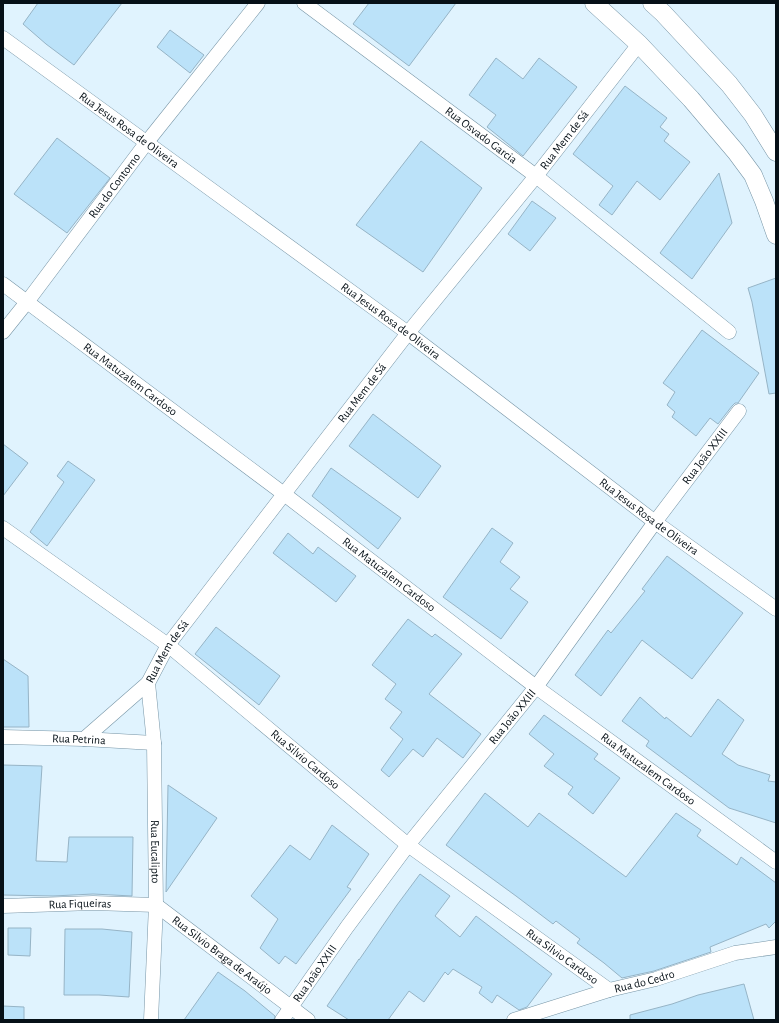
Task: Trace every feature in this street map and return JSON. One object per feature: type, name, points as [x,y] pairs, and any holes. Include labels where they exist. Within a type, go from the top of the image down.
[{"type":"street","name":"Rua do Contorno","points":[[3,332],[147,142],[258,3]]},
{"type":"street","name":"Rua Osvado Garcia","points":[[304,3],[536,176],[729,332]]},
{"type":"street","points":[[594,3],[639,44],[691,99],[736,152],[753,175],[776,235]]},
{"type":"street","points":[[658,8],[730,84],[753,115],[776,152]]},
{"type":"street","name":"Rua Jesus Rosa de Oliveira","points":[[3,38],[408,333],[655,522],[776,609]]},
{"type":"street","name":"Rua Mem de Sá","points":[[84,739],[148,683],[168,645],[284,494],[408,333],[536,176],[639,44]]},
{"type":"street","name":"Rua Matuzalem Cardoso","points":[[3,284],[284,494],[536,687],[776,862]]},
{"type":"street","name":"Rua João XXIII","points":[[282,1020],[347,927],[408,845],[536,687],[655,522],[739,411]]},
{"type":"street","name":"Rua Silvio Cardoso","points":[[3,528],[168,645],[408,845],[609,990]]},
{"type":"street","name":"Rua Eucalipto","points":[[148,683],[154,743],[156,905],[151,1020]]},
{"type":"street","name":"Rua Petrina","points":[[3,737],[84,739],[154,743]]},
{"type":"street","name":"Rua Fiqueiras","points":[[3,906],[93,903],[156,905]]},
{"type":"street","name":"Rua Silvio Braga de Araújo","points":[[156,905],[308,1020]]},
{"type":"street","name":"Rua do Cedro","points":[[514,1020],[609,990],[656,979],[735,953],[776,947]]},
{"type":"building","points":[[38,3],[122,3],[74,65],[23,24]]},
{"type":"building","points":[[369,3],[456,3],[409,66],[353,24]]},
{"type":"building","points":[[170,30],[204,55],[190,73],[157,47]]},
{"type":"building","points":[[496,58],[523,79],[539,58],[577,87],[523,156],[487,127],[496,115],[469,95]]},
{"type":"building","points":[[625,86],[667,118],[660,127],[669,134],[664,141],[690,162],[660,200],[637,181],[612,215],[599,205],[613,186],[573,154]]},
{"type":"building","points":[[57,138],[110,178],[67,233],[14,194]]},
{"type":"building","points":[[421,141],[482,188],[423,272],[356,225]]},
{"type":"building","points":[[719,173],[732,223],[692,279],[660,253]]},
{"type":"building","points":[[532,201],[556,218],[530,251],[508,234]]},
{"type":"building","points":[[776,278],[776,393],[769,394],[752,302],[748,288]]},
{"type":"building","points":[[702,330],[759,373],[738,403],[735,403],[732,406],[718,424],[710,418],[696,436],[672,417],[675,412],[667,405],[675,392],[663,383]]},
{"type":"building","points":[[373,414],[441,466],[418,498],[349,446]]},
{"type":"building","points":[[3,444],[28,463],[3,496]]},
{"type":"building","points":[[68,461],[95,480],[47,546],[30,532],[64,482],[57,476]]},
{"type":"building","points":[[331,468],[401,518],[378,549],[312,496]]},
{"type":"building","points":[[492,528],[513,543],[500,562],[520,577],[510,589],[528,602],[501,639],[443,597]]},
{"type":"building","points":[[288,533],[313,554],[318,547],[356,576],[336,602],[273,553]]},
{"type":"building","points":[[667,556],[743,613],[692,679],[642,640],[601,696],[575,675],[608,630],[611,633],[645,591],[642,589]]},
{"type":"building","points":[[408,619],[432,637],[435,634],[462,654],[429,694],[481,734],[463,758],[437,738],[423,757],[413,749],[389,777],[381,770],[403,739],[390,728],[402,712],[385,699],[396,684],[372,665]]},
{"type":"building","points":[[216,627],[280,676],[259,705],[195,654]]},
{"type":"building","points":[[3,659],[28,676],[29,727],[3,727]]},
{"type":"building","points":[[640,697],[665,719],[666,717],[691,737],[718,699],[744,720],[722,754],[738,765],[770,775],[768,781],[776,782],[776,823],[729,808],[646,746],[649,741],[622,721]]},
{"type":"building","points":[[544,715],[598,754],[594,759],[620,778],[593,814],[568,794],[573,787],[544,766],[554,754],[529,734]]},
{"type":"building","points":[[3,765],[42,766],[36,861],[67,862],[69,837],[133,837],[132,896],[93,894],[53,896],[3,895]]},
{"type":"building","points":[[168,785],[217,818],[166,892]]},
{"type":"building","points":[[485,793],[528,827],[539,813],[626,877],[676,813],[701,830],[697,836],[737,865],[741,857],[776,883],[776,921],[769,928],[766,924],[710,947],[711,952],[654,971],[622,978],[577,943],[580,939],[556,921],[553,924],[446,845]]},
{"type":"building","points":[[332,825],[369,854],[347,887],[351,889],[296,964],[285,956],[279,964],[260,948],[278,919],[251,896],[290,845],[310,860]]},
{"type":"building","points":[[420,874],[450,896],[435,916],[460,937],[476,916],[552,974],[527,1007],[519,1010],[497,995],[492,1003],[479,993],[482,987],[453,969],[448,975],[445,972],[424,1002],[409,991],[388,1020],[349,1020],[327,1006]]},
{"type":"building","points":[[8,928],[31,928],[30,956],[8,955]]},
{"type":"building","points":[[65,929],[102,929],[132,932],[129,997],[64,995]]},
{"type":"building","points":[[218,972],[245,991],[275,1016],[274,1020],[184,1020]]},
{"type":"building","points":[[744,984],[754,1020],[630,1020],[630,1015],[672,1004],[698,995]]},
{"type":"building","points":[[3,1006],[24,1007],[24,1020],[3,1020]]}]
